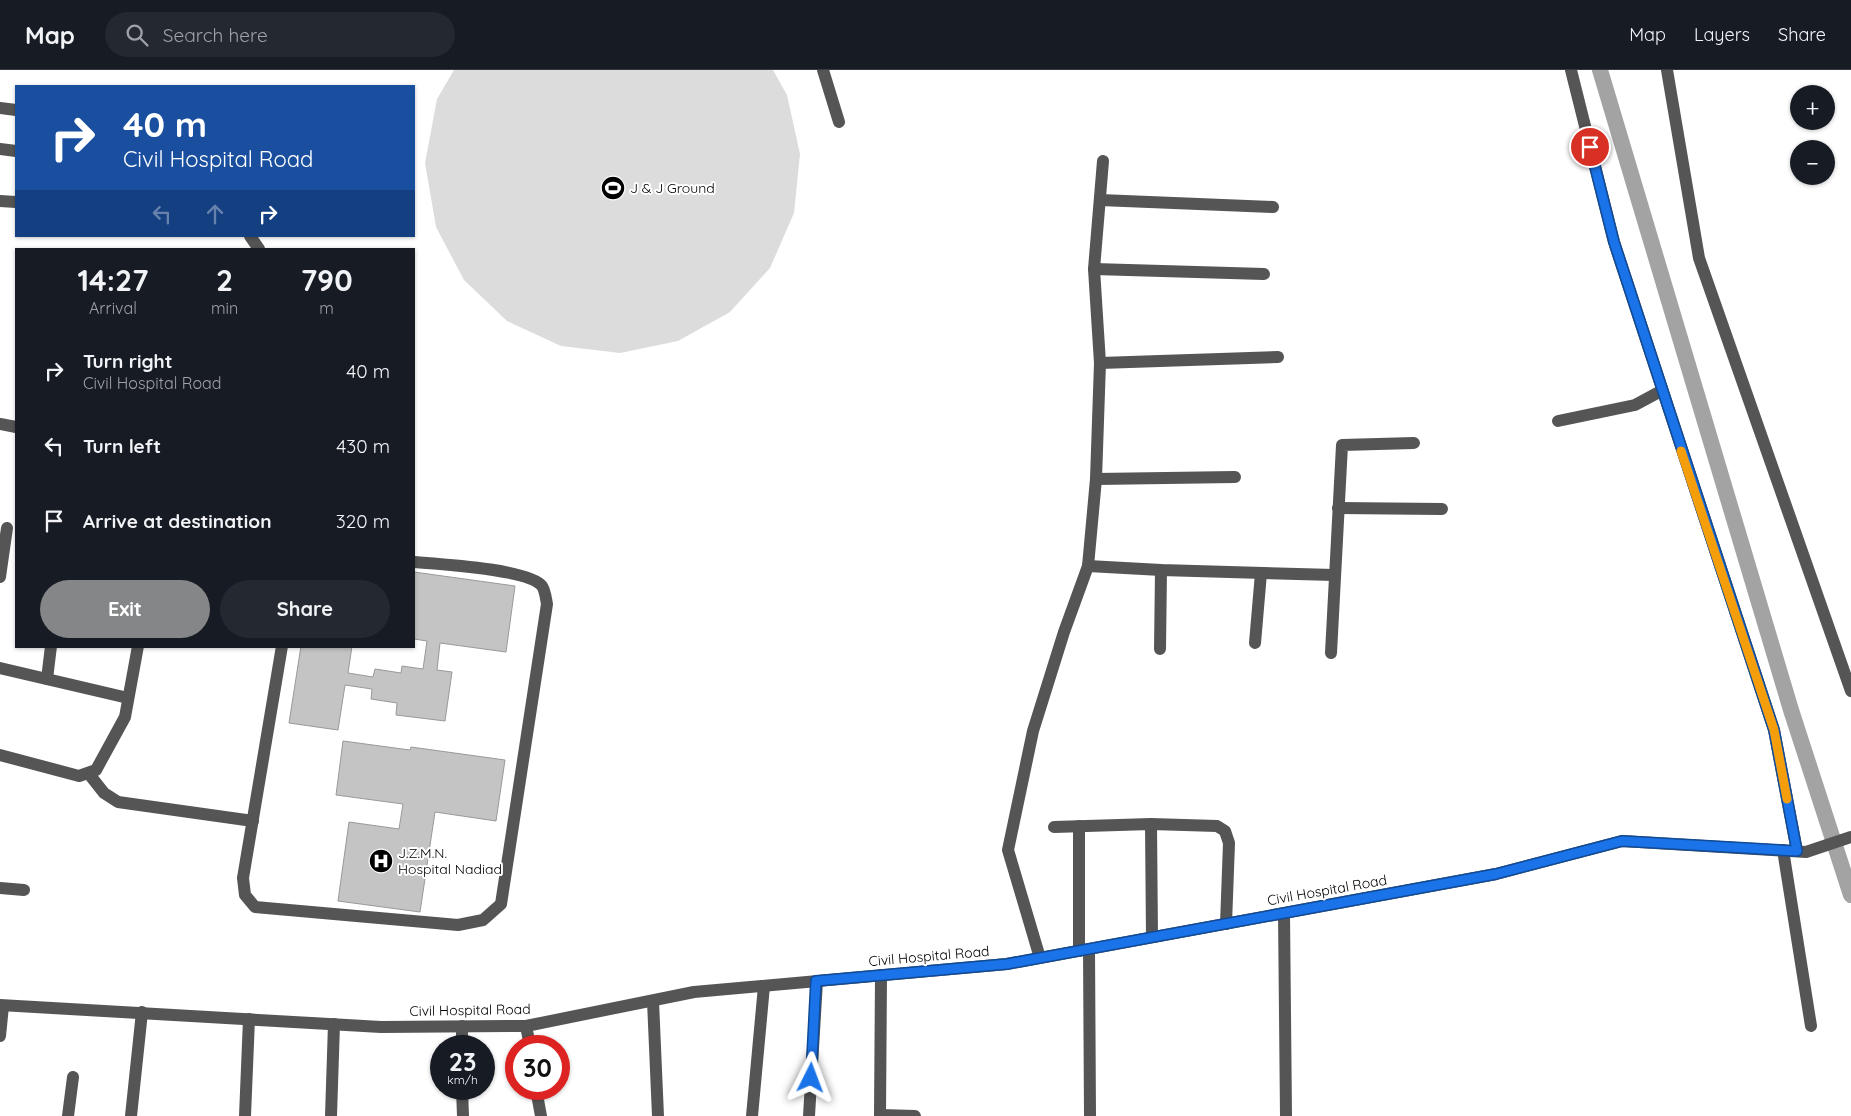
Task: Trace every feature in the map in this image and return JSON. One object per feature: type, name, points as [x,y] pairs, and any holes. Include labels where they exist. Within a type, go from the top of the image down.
[{"type":"street","points":[[822,70],[840,122]]},
{"type":"street","points":[[1571,70],[1614,242],[1661,391],[1774,730],[1802,851]]},
{"type":"street","points":[[1666,70],[1699,258],[1851,691]]},
{"type":"street","points":[[0,108],[15,110]]},
{"type":"street","points":[[0,149],[15,151]]},
{"type":"street","points":[[1040,958],[1008,850],[1033,731],[1064,632],[1088,566],[1096,479],[1100,363],[1094,269],[1103,161]]},
{"type":"street","points":[[1100,200],[1273,207]]},
{"type":"street","points":[[0,201],[15,202]]},
{"type":"street","points":[[251,237],[258,248]]},
{"type":"street","points":[[1094,269],[1264,274]]},
{"type":"street","points":[[1100,363],[1278,357]]},
{"type":"street","points":[[1558,421],[1635,405],[1661,391]]},
{"type":"street","points":[[0,424],[15,427]]},
{"type":"street","points":[[1332,653],[1334,575],[1342,445],[1414,443]]},
{"type":"street","points":[[1096,479],[1235,477]]},
{"type":"street","points":[[1338,508],[1442,509]]},
{"type":"street","points":[[0,577],[8,528]]},
{"type":"street","points":[[282,648],[243,878],[245,895],[255,907],[458,925],[482,920],[501,904],[547,604],[543,587],[535,580],[518,574],[415,562]]},
{"type":"street","points":[[1088,566],[1334,575]]},
{"type":"street","points":[[1160,570],[1160,649]]},
{"type":"street","points":[[1255,643],[1261,573]]},
{"type":"street","points":[[47,679],[52,648]]},
{"type":"street","points":[[0,755],[79,776],[90,774],[96,770],[125,717],[138,648]]},
{"type":"street","points":[[0,668],[128,698]]},
{"type":"street","points":[[90,774],[104,793],[118,802],[252,821]]},
{"type":"street","points":[[1151,824],[1152,937]]},
{"type":"street","points":[[1054,827],[1151,824],[1217,826],[1225,831],[1229,842],[1226,924]]},
{"type":"street","points":[[1079,826],[1090,1116]]},
{"type":"street","name":"Civil Hospital Road","points":[[2,1005],[381,1027],[526,1026],[694,992],[1007,964],[1496,874],[1622,841],[1802,851],[1851,837]]},
{"type":"street","points":[[1783,850],[1811,1026]]},
{"type":"street","points":[[0,888],[24,890]]},
{"type":"street","points":[[1284,913],[1286,1116]]},
{"type":"street","points":[[881,975],[880,1115],[916,1116]]},
{"type":"street","points":[[808,1116],[816,981]]},
{"type":"street","points":[[752,1116],[764,986]]},
{"type":"street","points":[[654,1001],[658,1116]]},
{"type":"street","points":[[0,1036],[2,1005]]},
{"type":"street","points":[[131,1116],[142,1012]]},
{"type":"street","points":[[245,1116],[249,1019]]},
{"type":"street","points":[[331,1116],[334,1024]]},
{"type":"street","points":[[462,1026],[462,1035]]},
{"type":"street","points":[[526,1026],[528,1035]]},
{"type":"street","points":[[68,1116],[73,1076]]},
{"type":"street","points":[[462,1100],[462,1116]]},
{"type":"street","points":[[538,1100],[541,1116]]},
{"type":"shaded area","name":"J & J Ground","points":[[454,70],[773,70],[787,95],[800,154],[794,213],[770,268],[730,312],[678,341],[620,353],[561,346],[507,321],[464,280],[436,227],[425,163],[437,99]]},
{"type":"building","points":[[415,572],[515,586],[506,652],[440,643],[437,670],[452,672],[445,721],[396,715],[397,703],[371,699],[372,689],[345,685],[338,730],[289,723],[301,648],[352,648],[348,673],[373,677],[375,669],[401,673],[402,666],[423,669],[427,641],[415,639]]},
{"type":"building","points":[[343,741],[410,750],[411,747],[505,760],[496,821],[435,812],[420,912],[338,901],[349,822],[399,829],[403,804],[336,795]]},
{"type":"waterway","points":[[1600,70],[1791,710],[1851,895]]},
{"type":"slow traffic","points":[[1681,451],[1774,730],[1787,799]]},
{"type":"place","name":"J & J Ground","points":[[613,188]]},
{"type":"place","name":"J.Z.M.N. Hospital Nadiad","points":[[381,861]]},
{"type":"route","points":[[811,1078],[816,981],[1007,964],[1496,874],[1622,841],[1797,851],[1774,730],[1661,391],[1614,242],[1590,147]]}]
